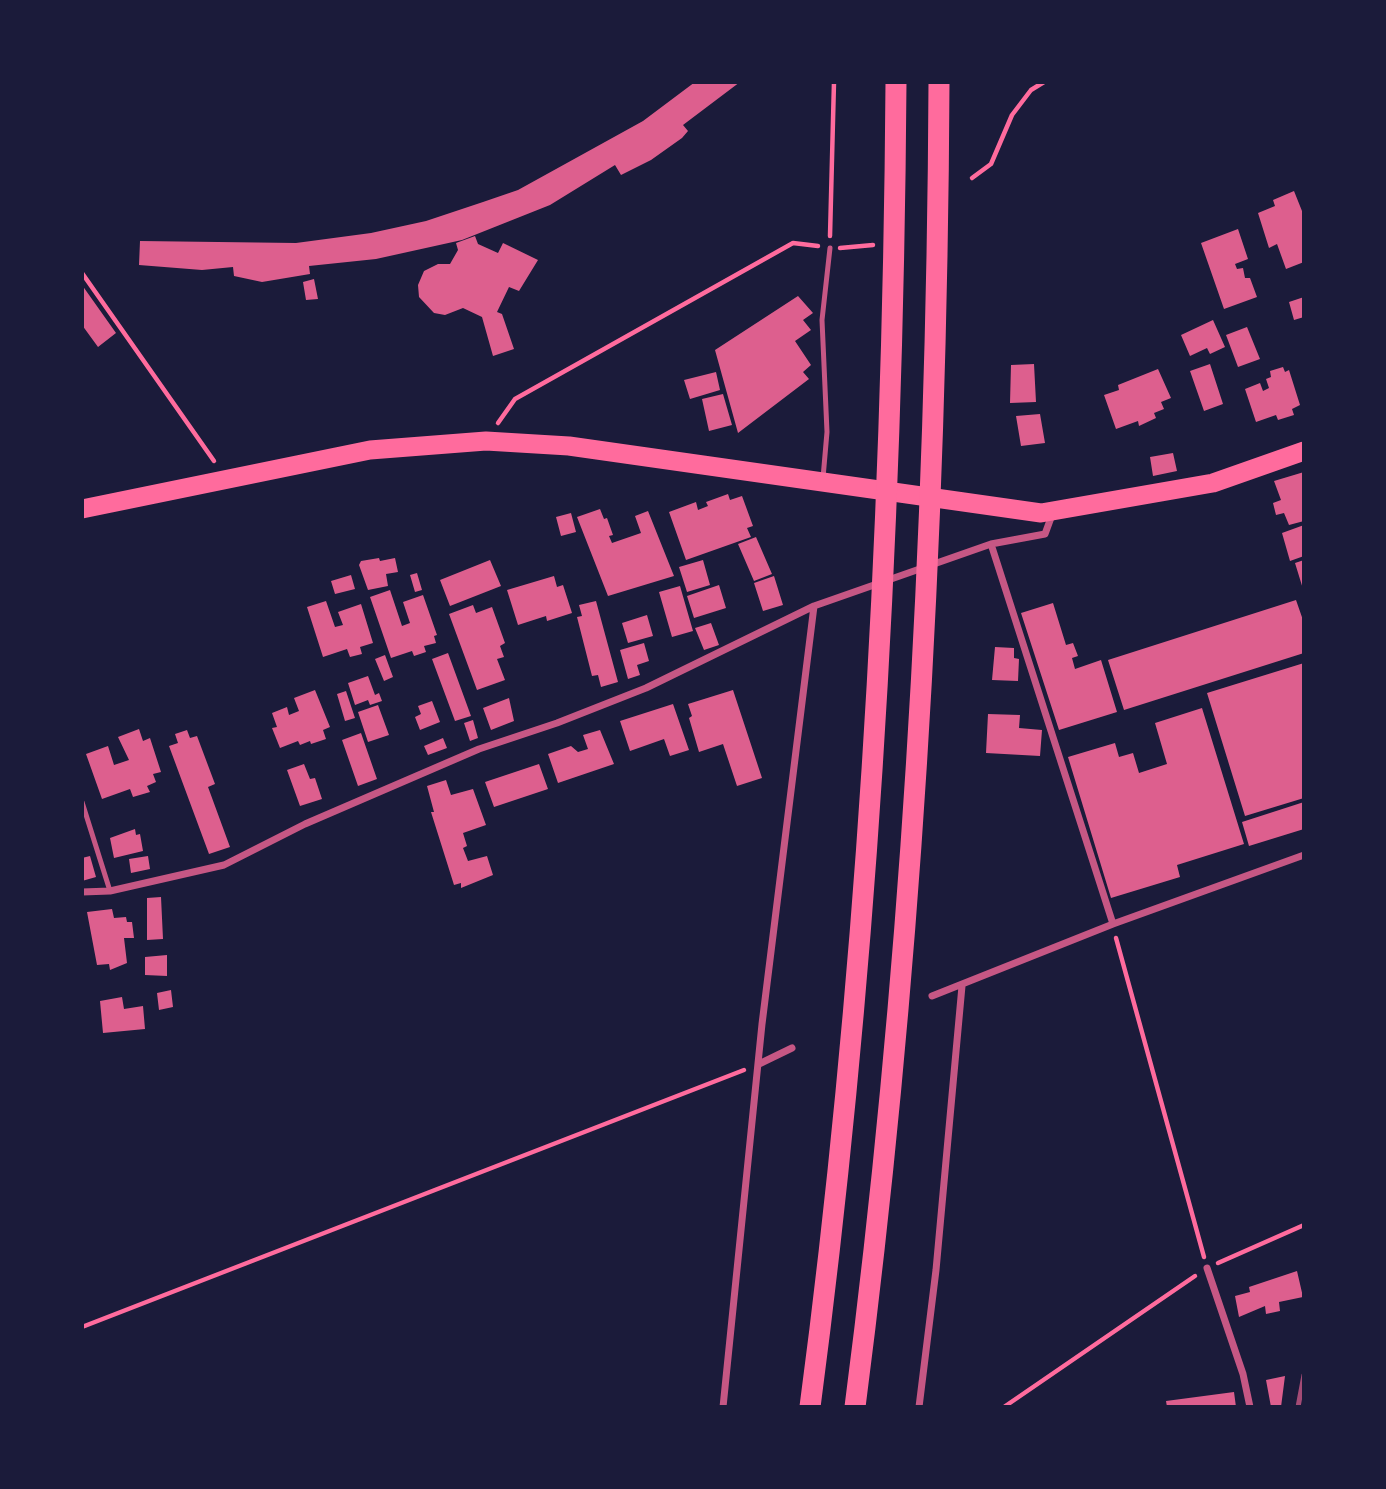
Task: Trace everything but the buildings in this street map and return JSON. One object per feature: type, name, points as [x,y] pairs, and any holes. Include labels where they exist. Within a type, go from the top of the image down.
[{"type":"highway","points":[[810,1407],[848,1080],[882,617],[891,441],[897,82]]},
{"type":"highway","points":[[855,1407],[891,1082],[924,622],[934,444],[939,82]]},
{"type":"highway","points":[[82,509],[370,450],[486,441],[569,446],[1041,513],[1213,483],[1304,451]]},
{"type":"street","points":[[82,892],[110,891],[224,865],[305,824],[479,749],[557,723],[646,688],[814,606],[991,544],[1045,534],[1054,511]]},
{"type":"street","points":[[991,544],[1112,924]]},
{"type":"street","points":[[723,1407],[759,1064],[814,606]]},
{"type":"street","points":[[932,996],[1112,924],[1304,855]]},
{"type":"street","points":[[919,1407],[936,1270],[962,986]]},
{"type":"street","points":[[759,1064],[792,1048]]},
{"type":"street","points":[[1207,1268],[1243,1374],[1250,1407]]},
{"type":"lane","points":[[823,480],[827,432],[821,320],[830,248]]},
{"type":"lane","points":[[82,802],[110,891]]},
{"type":"path","points":[[830,248],[834,82]]},
{"type":"path","points":[[972,178],[991,164],[1012,115],[1031,90],[1044,82]]},
{"type":"path","points":[[486,441],[515,399],[793,243],[830,248],[873,245]]},
{"type":"path","points":[[82,273],[214,458],[220,481]]},
{"type":"path","points":[[1112,924],[1207,1268]]},
{"type":"path","points":[[82,1327],[759,1064]]},
{"type":"path","points":[[1004,1407],[1207,1268],[1304,1225]]},
{"type":"railway","points":[[1298,1407],[1304,1375]]}]
